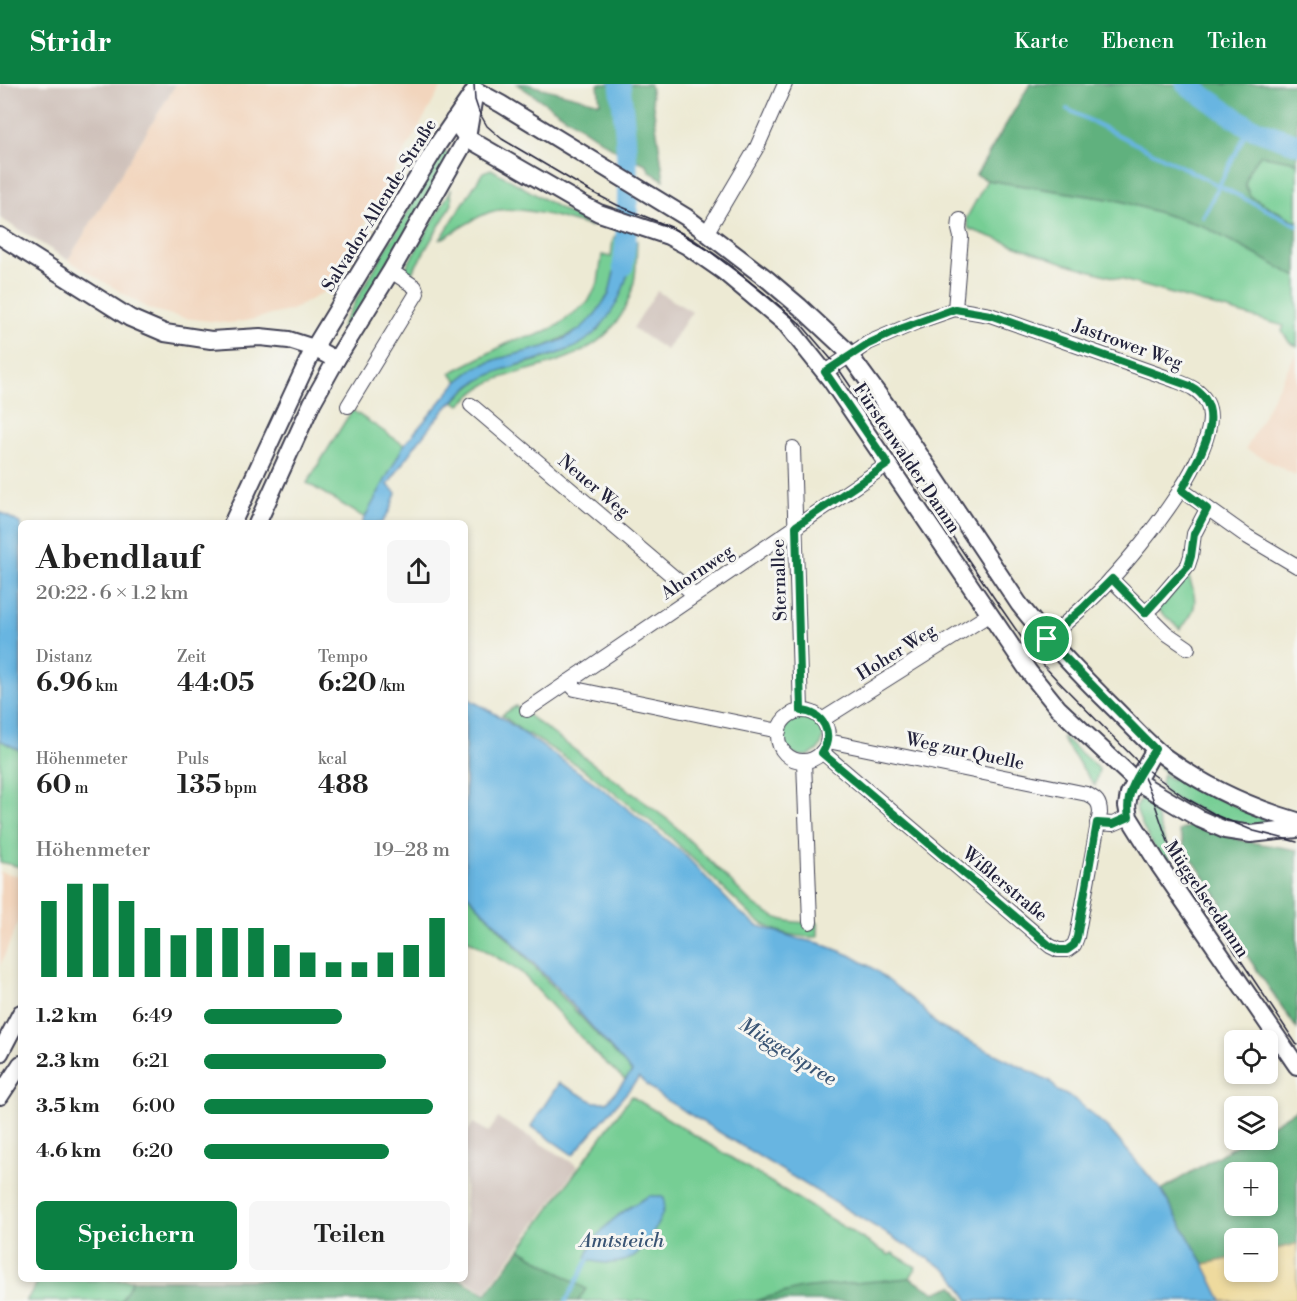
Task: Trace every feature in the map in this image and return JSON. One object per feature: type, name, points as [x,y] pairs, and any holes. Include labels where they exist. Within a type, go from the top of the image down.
[{"type":"main road","name":"Fürstenwalder Damm","points":[[476,87],[686,217],[800,307],[850,355],[891,412],[1019,604],[1047,639],[1155,749],[1188,772],[1222,791],[1297,821]]},
{"type":"main road","name":"Salvador-Allende-Straße","points":[[234,520],[314,348],[476,87]]},
{"type":"main road","points":[[258,520],[312,404],[336,360],[391,271],[467,138],[476,87]]},
{"type":"main road","name":"Fürstenwalder Damm","points":[[454,120],[467,138],[578,202],[599,213],[668,236],[687,246],[723,271],[786,324],[825,372],[1029,672],[1058,708],[1136,781],[1200,819],[1225,830],[1257,834],[1297,829]]},
{"type":"main road","points":[[0,236],[130,318],[165,333],[211,340],[278,338],[314,348],[336,360]]},
{"type":"main road","points":[[1129,817],[1127,800],[1155,749]]},
{"type":"main road","name":"Müggelseedamm","points":[[1129,817],[1159,865],[1297,1066]]},
{"type":"main road","points":[[0,1053],[18,1019]]},
{"type":"main road","points":[[0,1096],[11,1070]]},
{"type":"street","points":[[707,232],[757,147],[785,84]]},
{"type":"street","points":[[955,309],[962,237],[959,229],[960,220]]},
{"type":"street","points":[[348,406],[417,293],[416,287],[391,271]]},
{"type":"street","name":"Jastrower Weg","points":[[825,372],[868,344],[955,309],[990,315],[1198,390],[1207,402],[1210,426],[1207,439],[1182,490],[1112,579],[1047,639]]},
{"type":"street","name":"Neuer Weg","points":[[471,405],[689,590],[693,596]]},
{"type":"street","name":"Sternallee","points":[[794,448],[801,711]]},
{"type":"street","name":"Ahornweg","points":[[527,710],[888,464]]},
{"type":"street","points":[[1182,490],[1248,537],[1297,566]]},
{"type":"street","points":[[1145,613],[1188,566],[1194,534],[1207,509]]},
{"type":"street","points":[[1112,579],[1166,633],[1188,648]]},
{"type":"street","name":"Hoher Weg","points":[[822,720],[990,614]]},
{"type":"street","points":[[568,682],[575,689],[779,731]]},
{"type":"street","points":[[801,711],[813,713],[822,720],[827,730],[825,747],[810,760],[804,761],[789,757],[784,752],[780,746],[779,731],[784,720],[801,711]]},
{"type":"street","name":"Weg zur Quelle","points":[[825,747],[1079,793],[1095,798]]},
{"type":"street","name":"Wißlerstraße","points":[[825,747],[1050,946],[1059,950],[1067,950],[1074,945],[1077,937],[1100,806],[1095,798]]},
{"type":"street","points":[[804,761],[810,922]]},
{"type":"street","points":[[1097,823],[1113,824],[1129,817]]},
{"type":"shaded area","points":[[0,84],[176,84],[68,260],[0,218]]},
{"type":"shaded area","points":[[176,84],[443,84],[327,290],[292,310],[228,323],[184,318],[149,309],[68,260]]},
{"type":"shaded area","points":[[657,291],[692,312],[666,350],[633,328]]},
{"type":"shaded area","points":[[1297,351],[1297,476],[1246,449]]},
{"type":"shaded area","points":[[0,872],[18,875],[18,922],[0,966]]},
{"type":"shaded area","points":[[498,1118],[578,1166],[485,1292],[468,1281],[468,1131],[473,1123],[489,1132]]},
{"type":"green space","points":[[517,84],[526,84],[600,103],[598,84],[650,84],[664,180],[650,172],[646,164],[621,154]]},
{"type":"green space","points":[[1030,84],[1297,84],[1297,162],[1260,155],[1249,170],[1245,185],[1251,197],[1297,222],[1297,277],[1203,226],[1121,201],[987,180],[976,175]]},
{"type":"green space","points":[[443,151],[451,156],[347,330],[341,326]]},
{"type":"green space","points":[[1260,155],[1297,162],[1297,222],[1251,197],[1245,185],[1249,170]]},
{"type":"green space","points":[[491,169],[592,227],[523,210],[496,210],[479,217],[440,240],[483,172]]},
{"type":"green space","points":[[987,180],[1121,201],[1203,226],[1297,277],[1297,346],[1289,342],[1282,331],[1284,326],[1064,263],[969,229],[966,219]]},
{"type":"green space","points":[[451,190],[452,204],[410,276],[406,267]]},
{"type":"green space","points":[[615,236],[622,238],[609,294],[595,316],[579,330],[544,347],[498,359],[475,368],[458,381],[450,373],[514,340],[535,336],[557,326],[588,302],[598,283],[602,255],[611,257]]},
{"type":"green space","points":[[631,240],[637,241],[636,267],[628,302],[620,318],[597,342],[568,358],[490,382],[460,405],[454,401],[476,382],[498,371],[577,346],[600,328],[627,277]]},
{"type":"green space","points":[[352,410],[404,445],[365,518],[307,483]]},
{"type":"green space","points":[[1187,572],[1195,602],[1191,615],[1180,629],[1156,608]]},
{"type":"green space","points":[[516,706],[671,822],[752,903],[768,914],[783,920],[818,923],[818,937],[785,933],[755,919],[667,834],[586,771],[529,734],[527,735],[502,715]]},
{"type":"green space","points":[[803,716],[817,722],[823,736],[817,750],[803,756],[789,750],[783,736],[789,722]]},
{"type":"green space","points":[[1063,737],[1099,769],[1095,786],[1062,739]]},
{"type":"green space","points":[[0,740],[18,749],[18,866],[0,862]]},
{"type":"green space","points":[[1162,764],[1219,799],[1280,826],[1244,831],[1166,795],[1161,783],[1163,774],[1172,780],[1173,778],[1159,767]]},
{"type":"green space","points":[[1146,795],[1150,797],[1172,863],[1210,920],[1210,928],[1147,835],[1136,807]]},
{"type":"green space","points":[[1192,825],[1244,841],[1297,850],[1297,1029],[1216,910],[1222,903],[1186,850],[1179,831]]},
{"type":"green space","points":[[468,895],[632,1072],[625,1080],[597,1055],[521,972],[468,940]]},
{"type":"green space","points":[[631,1096],[889,1255],[892,1253],[916,1267],[910,1278],[802,1288],[755,1301],[578,1301],[585,1289],[520,1249]]},
{"type":"green space","points":[[1297,1109],[1297,1244],[1278,1249],[1278,1228],[1224,1228],[1224,1260],[1204,1264],[1161,1190],[1228,1150],[1278,1150],[1278,1121]]},
{"type":"green space","points":[[520,1249],[586,1289],[578,1301],[121,1301],[132,1282],[465,1282],[486,1294]]},
{"type":"green space","points":[[910,1278],[935,1293],[953,1286],[964,1301],[755,1301],[801,1288]]},
{"type":"green space","points":[[38,1282],[132,1282],[121,1301],[26,1301]]},
{"type":"sand","points":[[1297,1244],[1297,1301],[1222,1301],[1204,1264],[1224,1260],[1224,1282],[1278,1282],[1278,1249]]},
{"type":"water","points":[[622,238],[631,240],[628,272],[624,286],[615,306],[602,325],[577,346],[493,373],[466,390],[428,428],[388,485],[396,493],[384,520],[364,520],[404,445],[458,381],[475,368],[562,340],[579,330],[594,316],[609,294]]},
{"type":"water","points":[[0,512],[18,522],[18,749],[0,740]]},
{"type":"water","name":"Müggelspree","points":[[468,699],[499,716],[599,786],[684,854],[736,909],[756,925],[819,943],[850,955],[873,968],[920,1006],[938,1026],[1050,1081],[1058,1091],[1074,1099],[1108,1128],[1161,1190],[1204,1264],[1222,1301],[969,1301],[953,1276],[942,1267],[661,1097],[639,1078],[573,1155],[531,1126],[559,1083],[594,1102],[607,1102],[632,1072],[562,993],[468,895]]},
{"type":"water","name":"Amtsteich","points":[[649,1196],[664,1198],[663,1210],[655,1229],[637,1253],[625,1260],[609,1263],[586,1258],[596,1238],[611,1221]]},
{"type":"waterway","points":[[620,84],[628,175],[623,266]]},
{"type":"waterway","points":[[1186,84],[1249,127],[1297,144]]},
{"type":"waterway","points":[[1067,109],[1297,225]]},
{"type":"waterway","points":[[1203,217],[1249,127]]},
{"type":"waterway","points":[[566,1301],[588,1260]]},
{"type":"tram line","points":[[474,84],[475,100],[479,112],[487,126],[502,139],[590,191],[617,205],[671,227],[708,250],[801,324],[836,365],[1033,654],[1144,768],[1186,798],[1218,816],[1254,831],[1297,842]]},
{"type":"tram line","points":[[1137,765],[1150,790],[1168,843],[1180,869],[1297,1045]]},
{"type":"route","points":[[955,309],[962,309],[990,315],[1198,390],[1207,402],[1210,426],[1207,439],[1182,490],[1207,509],[1194,534],[1188,566],[1145,613],[1112,579],[1047,639],[1155,749],[1129,794],[1127,800],[1129,817],[1108,825],[1097,823],[1077,937],[1074,945],[1067,950],[1059,950],[1050,946],[822,753],[828,741],[825,725],[813,713],[801,711],[796,526],[888,464],[825,372],[868,344],[917,322],[955,309]]}]
